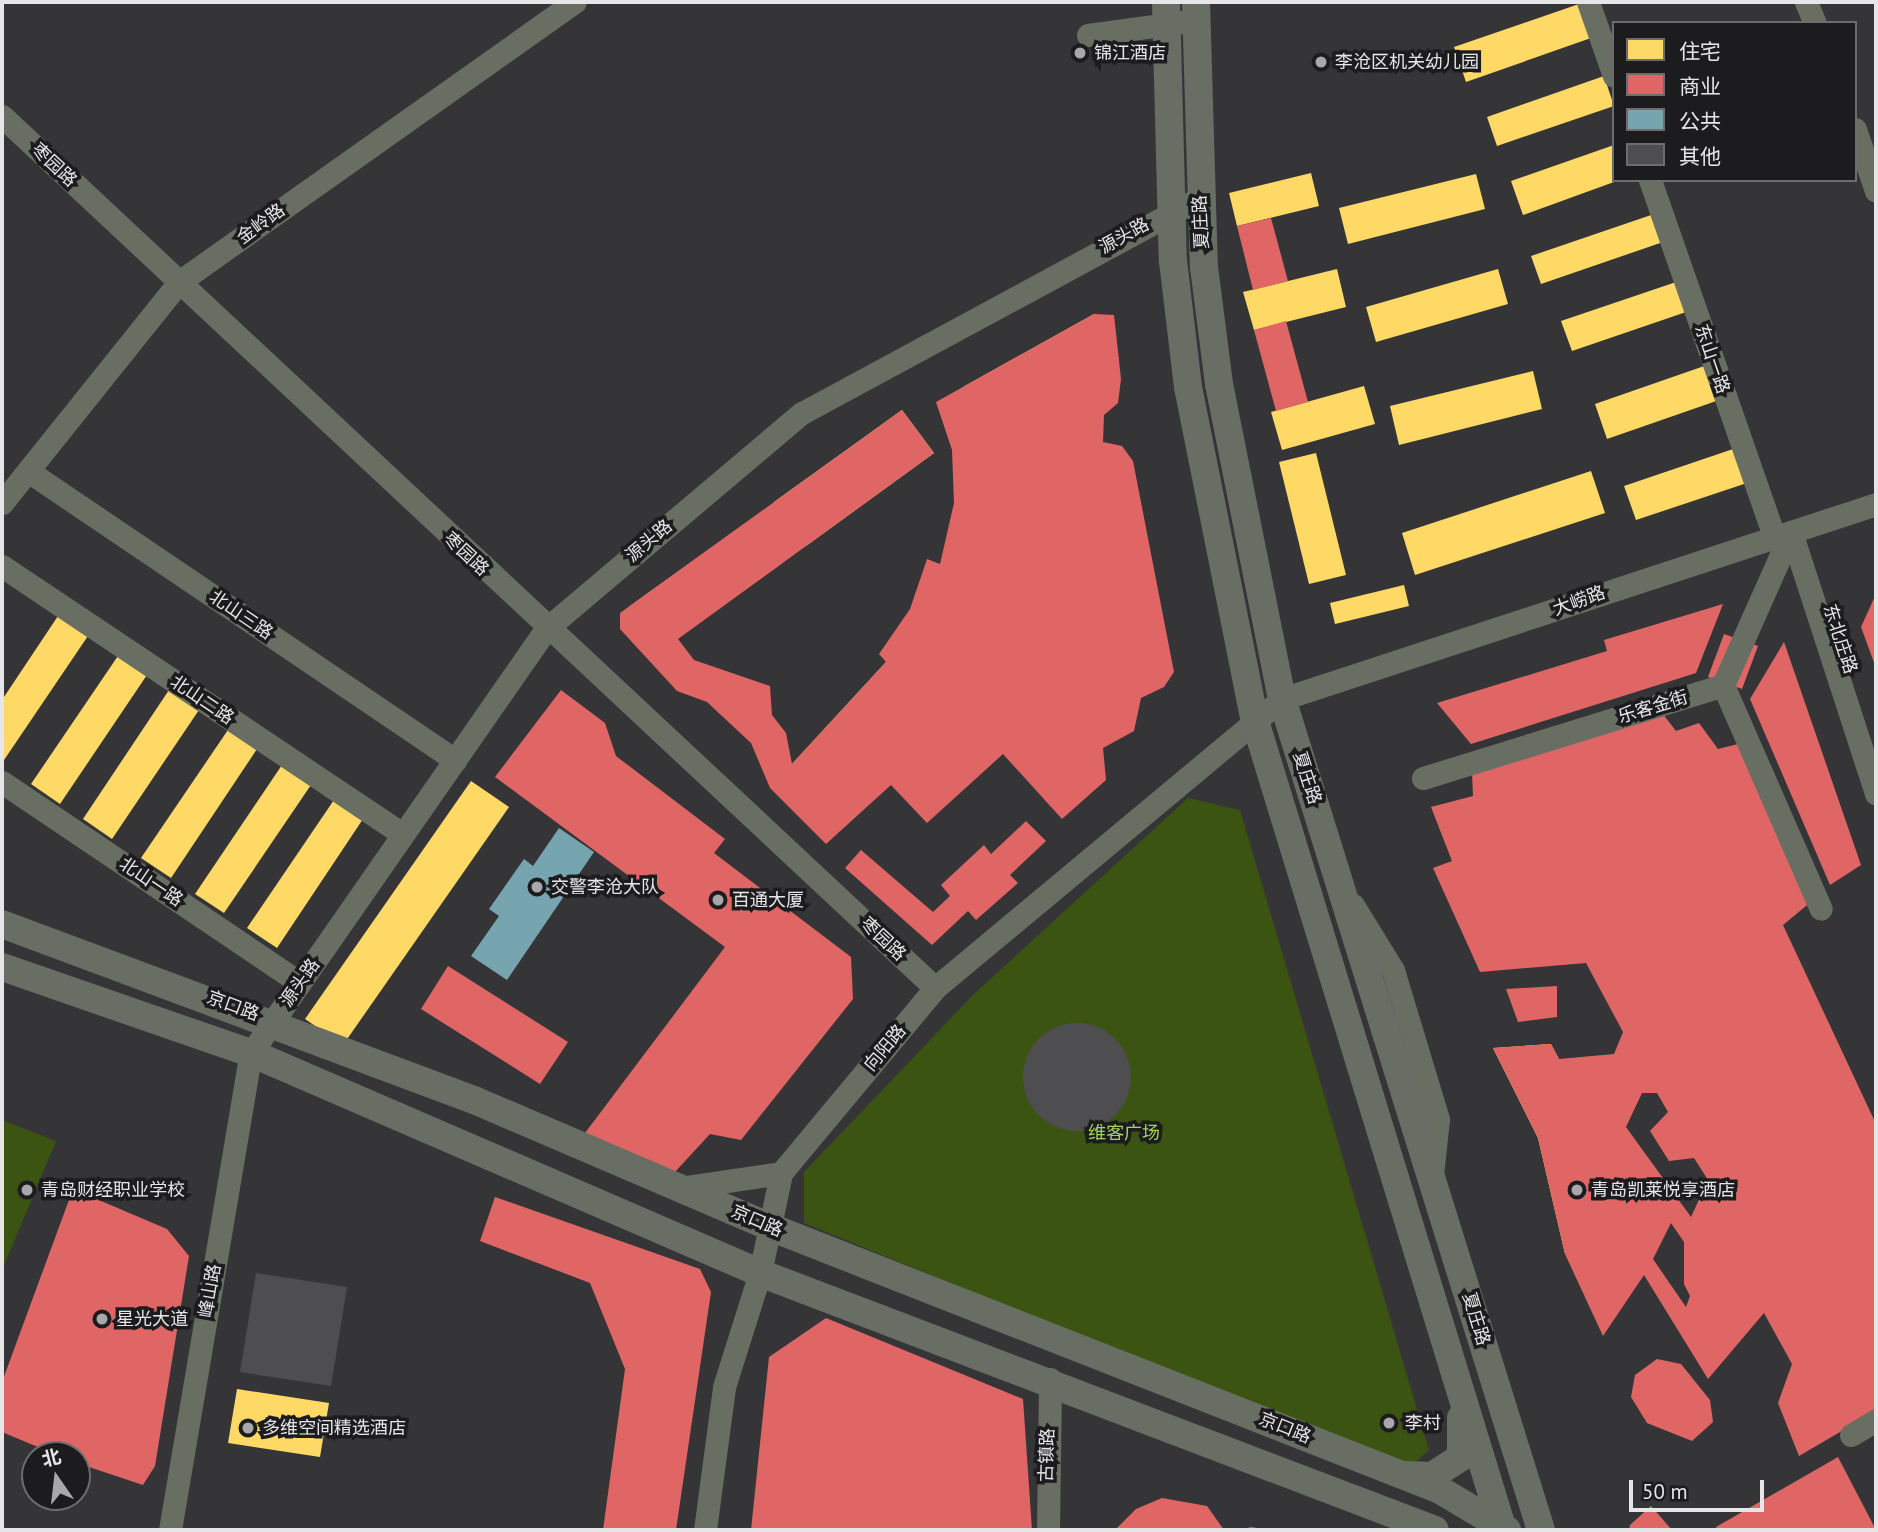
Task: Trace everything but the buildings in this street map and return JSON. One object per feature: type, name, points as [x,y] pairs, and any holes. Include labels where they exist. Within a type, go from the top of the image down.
[{"type":"main road","name":"夏庄路","points":[[1196,11],[1199,198],[1219,384],[1282,699],[1541,1530]]},
{"type":"main road","name":"夏庄路","points":[[1166,13],[1170,211],[1188,387],[1255,721],[1504,1529]]},
{"type":"main road","name":"京口路","points":[[2,924],[273,1021],[770,1227],[1404,1475],[1504,1529]]},
{"type":"main road","points":[[2,967],[251,1053],[760,1273],[1050,1379],[1435,1530]]},
{"type":"main road","points":[[1404,1475],[1432,1476],[1461,1457],[1462,1387]]},
{"type":"street","points":[[1588,2],[1612,70]]},
{"type":"street","points":[[1806,2],[1814,21]]},
{"type":"street","name":"金岭路","points":[[2,503],[178,282],[565,4]]},
{"type":"street","points":[[1088,35],[1166,13],[1196,11]]},
{"type":"street","name":"枣园路","points":[[2,116],[545,629],[935,988]]},
{"type":"street","points":[[1857,135],[1876,191]]},
{"type":"street","name":"东山一路","points":[[1651,182],[1790,532]]},
{"type":"street","name":"源头路","points":[[251,1053],[545,629],[802,413],[1170,211],[1199,198]]},
{"type":"street","name":"北山三路","points":[[28,471],[455,760]]},
{"type":"street","name":"大崂路","points":[[1282,699],[1876,504]]},
{"type":"street","points":[[1790,532],[1723,685],[1821,909]]},
{"type":"street","points":[[1790,532],[1876,794]]},
{"type":"street","name":"东北庄路","points":[[1790,532],[1876,750]]},
{"type":"street","name":"北山二路","points":[[2,566],[403,834]]},
{"type":"street","name":"乐客金街","points":[[1423,778],[1723,685]]},
{"type":"street","name":"向阳路","points":[[705,1530],[724,1387],[760,1273],[781,1173],[935,988],[1282,699]]},
{"type":"street","name":"北山一路","points":[[2,782],[300,983]]},
{"type":"street","name":"峰山路","points":[[170,1530],[251,1053]]},
{"type":"street","points":[[680,1189],[781,1173]]},
{"type":"street","name":"古镇路","points":[[1048,1530],[1050,1379]]},
{"type":"street","points":[[1851,1435],[1876,1420]]},
{"type":"green space","name":"维客广场","points":[[1188,798],[1240,810],[1429,1450],[1407,1470],[804,1223],[804,1172],[974,994]]},
{"type":"green space","points":[[2,1120],[56,1141],[2,1270]]},
{"type":"place","name":"锦江酒店","points":[[1080,53]]},
{"type":"place","name":"李沧区机关幼儿园","points":[[1321,62]]},
{"type":"place","name":"交警李沧大队","points":[[537,887]]},
{"type":"place","name":"百通大厦","points":[[718,900]]},
{"type":"place","name":"青岛财经职业学校","points":[[27,1190]]},
{"type":"place","name":"青岛凯莱悦享酒店","points":[[1577,1190]]},
{"type":"place","name":"星光大道","points":[[102,1319]]},
{"type":"place","name":"李村","points":[[1389,1423]]},
{"type":"place","name":"多维空间精选酒店","points":[[248,1428]]}]
